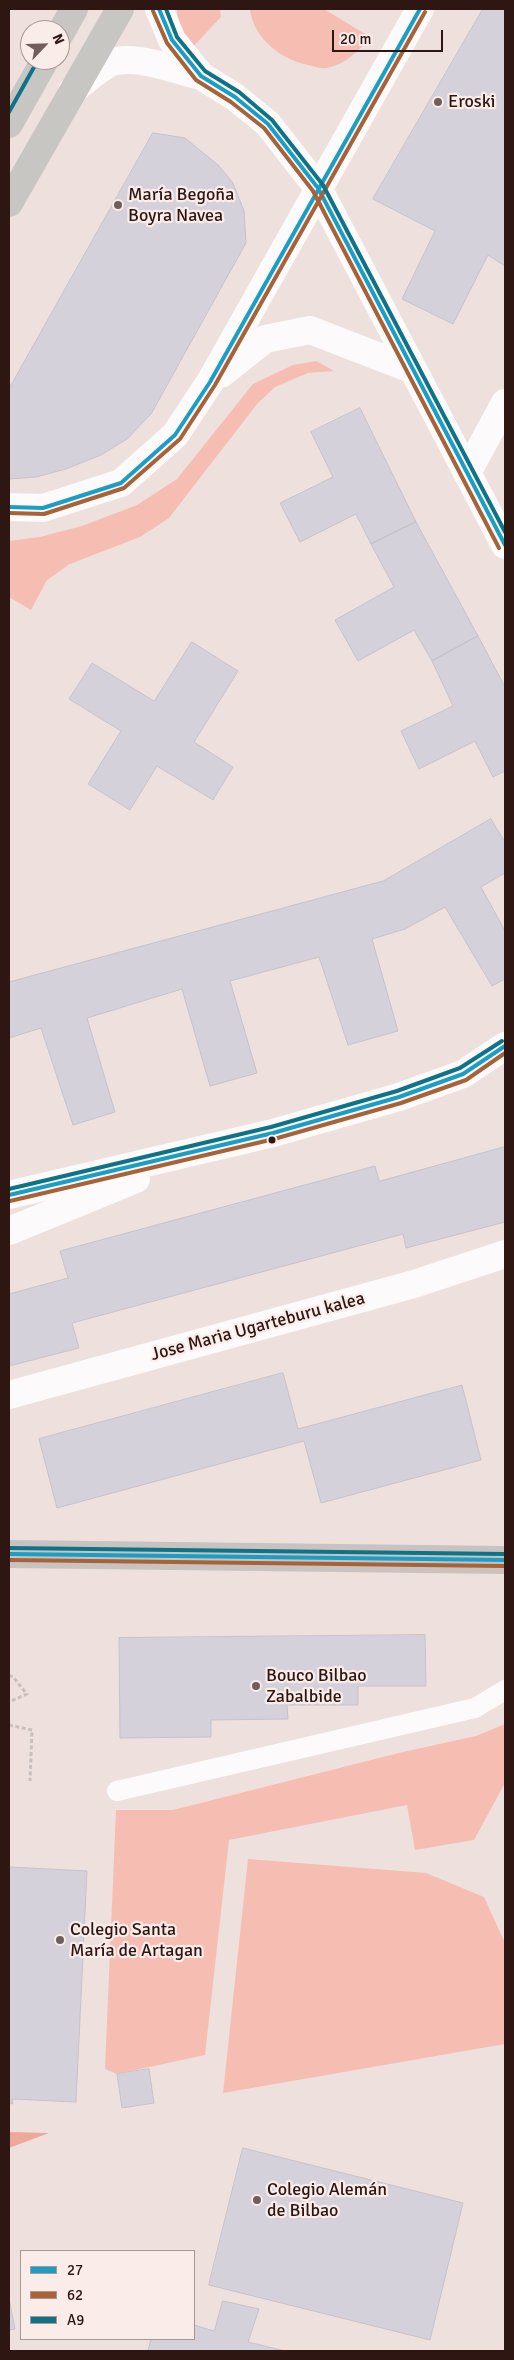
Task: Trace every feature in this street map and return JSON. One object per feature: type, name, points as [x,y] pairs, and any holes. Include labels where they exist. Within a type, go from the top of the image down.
[{"type":"main road","points":[[68,20],[74,9]]},
{"type":"main road","points":[[9,203],[120,9]]},
{"type":"main road","points":[[9,124],[39,70]]},
{"type":"street","points":[[159,9],[172,40],[202,76],[235,98],[268,124],[318,188],[411,369],[505,545]]},
{"type":"street","points":[[9,507],[43,508],[121,484],[175,435],[210,382],[420,9]]},
{"type":"street","points":[[72,91],[108,64],[116,61],[140,61],[202,76]]},
{"type":"street","points":[[210,382],[265,339],[310,330],[411,369]]},
{"type":"street","points":[[467,473],[505,404]]},
{"type":"street","points":[[9,1195],[231,1143],[399,1097],[463,1074],[505,1046]]},
{"type":"street","points":[[9,1231],[231,1143]]},
{"type":"street","name":"Jose Maria Ugarteburu kalea","points":[[9,1395],[414,1284],[505,1254]]},
{"type":"street","points":[[9,1554],[505,1560]]},
{"type":"lane","points":[[117,1791],[475,1708],[505,1690]]},
{"type":"path","points":[[9,1675],[13,1677],[27,1694],[9,1702]]},
{"type":"path","points":[[9,1725],[32,1730],[30,1781]]},
{"type":"shaded area","points":[[177,9],[220,9],[221,17],[192,48],[178,23]]},
{"type":"shaded area","points":[[250,9],[324,9],[370,37],[357,52],[346,60],[327,68],[317,67],[290,59],[271,47],[257,30],[252,20]]},
{"type":"shaded area","points":[[316,361],[334,371],[308,373],[275,387],[257,404],[169,518],[140,537],[70,564],[47,580],[31,610],[9,597],[9,541],[40,537],[82,526],[137,505],[177,479],[253,384],[293,365]]},
{"type":"shaded area","points":[[505,1724],[505,1783],[474,1840],[415,1850],[407,1805],[229,1840],[205,2055],[117,2074],[105,2069],[116,1810],[173,1810],[403,1752],[476,1736]]},
{"type":"shaded area","points":[[248,1859],[426,1873],[484,1897],[505,1943],[505,2044],[223,2093]]},
{"type":"shaded area","points":[[9,2132],[49,2133],[9,2148]]},
{"type":"building","points":[[483,9],[505,9],[505,266],[488,255],[453,324],[402,299],[435,231],[373,199]]},
{"type":"building","points":[[153,133],[185,138],[218,165],[233,183],[244,211],[246,243],[151,414],[127,439],[101,455],[66,469],[36,477],[9,479],[9,389]]},
{"type":"building","points":[[360,408],[416,522],[371,544],[356,514],[300,542],[280,503],[333,477],[311,432]]},
{"type":"building","points":[[416,522],[478,636],[432,661],[414,630],[358,661],[335,620],[394,587],[371,544]]},
{"type":"building","points":[[478,636],[505,687],[505,771],[493,777],[475,741],[419,769],[401,731],[453,706],[432,661]]},
{"type":"building","points":[[192,642],[238,671],[194,742],[233,767],[213,800],[157,766],[130,810],[88,784],[121,731],[69,699],[92,663],[154,701]]},
{"type":"building","points":[[491,819],[505,842],[505,873],[481,887],[505,931],[505,979],[492,986],[445,907],[405,929],[372,939],[398,1031],[348,1045],[319,957],[230,981],[257,1073],[210,1086],[182,989],[87,1018],[115,1112],[73,1125],[41,1028],[9,1038],[9,982],[383,881]]},
{"type":"building","points":[[505,1147],[505,1222],[406,1248],[403,1234],[72,1323],[79,1348],[9,1366],[9,1294],[68,1278],[60,1251],[375,1166],[379,1181]]},
{"type":"building","points":[[283,1373],[298,1429],[462,1385],[481,1460],[321,1503],[304,1441],[57,1508],[39,1439]]},
{"type":"building","name":"Bouco Bilbao Zabalbide","points":[[425,1635],[426,1686],[358,1686],[358,1705],[287,1705],[288,1719],[211,1720],[211,1737],[120,1738],[119,1638]]},
{"type":"building","points":[[9,1867],[87,1871],[76,2102],[12,2099],[13,2104],[9,2103]]},
{"type":"building","points":[[149,2069],[154,2103],[122,2108],[117,2074]]},
{"type":"building","points":[[243,2148],[463,2203],[430,2340],[209,2285]]},
{"type":"building","points":[[9,2299],[15,2329],[9,2330]]},
{"type":"building","points":[[223,2301],[259,2309],[248,2342],[285,2351],[148,2351],[151,2340],[195,2340],[195,2325],[214,2331]]},
{"type":"transit line","name":"27","points":[[159,9],[172,40],[201,76],[235,97],[268,124],[318,188],[505,545]]},
{"type":"transit line","name":"A9","points":[[166,9],[177,37],[205,71],[239,92],[272,120],[323,185],[505,532]]},
{"type":"transit line","name":"27","points":[[9,507],[43,508],[121,483],[175,435],[210,382],[420,9]]},
{"type":"transit line","name":"62","points":[[153,11],[167,43],[196,80],[231,102],[264,128],[313,191],[499,548]]},
{"type":"transit line","name":"62","points":[[9,513],[44,514],[124,488],[180,439],[215,385],[425,12]]},
{"type":"transit line","name":"A9","points":[[9,112],[32,70]]},
{"type":"transit line","name":"A9","points":[[9,1189],[271,1127],[397,1091],[460,1068],[502,1041]]},
{"type":"transit line","name":"27","points":[[9,1195],[273,1133],[399,1097],[463,1074],[505,1046]]},
{"type":"transit line","name":"62","points":[[10,1201],[274,1139],[401,1103],[466,1080],[505,1053]]},
{"type":"transit line","name":"A9","points":[[9,1548],[505,1554]]},
{"type":"transit line","name":"27","points":[[9,1554],[505,1560]]},
{"type":"transit line","name":"62","points":[[9,1560],[505,1566]]},
{"type":"place","name":"Eroski","points":[[438,102]]},
{"type":"place","name":"María Begoña Boyra Navea","points":[[118,205]]},
{"type":"place","name":"Bouco Bilbao Zabalbide","points":[[256,1686]]},
{"type":"place","name":"Colegio Santa María de Artagan","points":[[60,1940]]},
{"type":"place","name":"Colegio Alemán de Bilbao","points":[[257,2200]]}]
